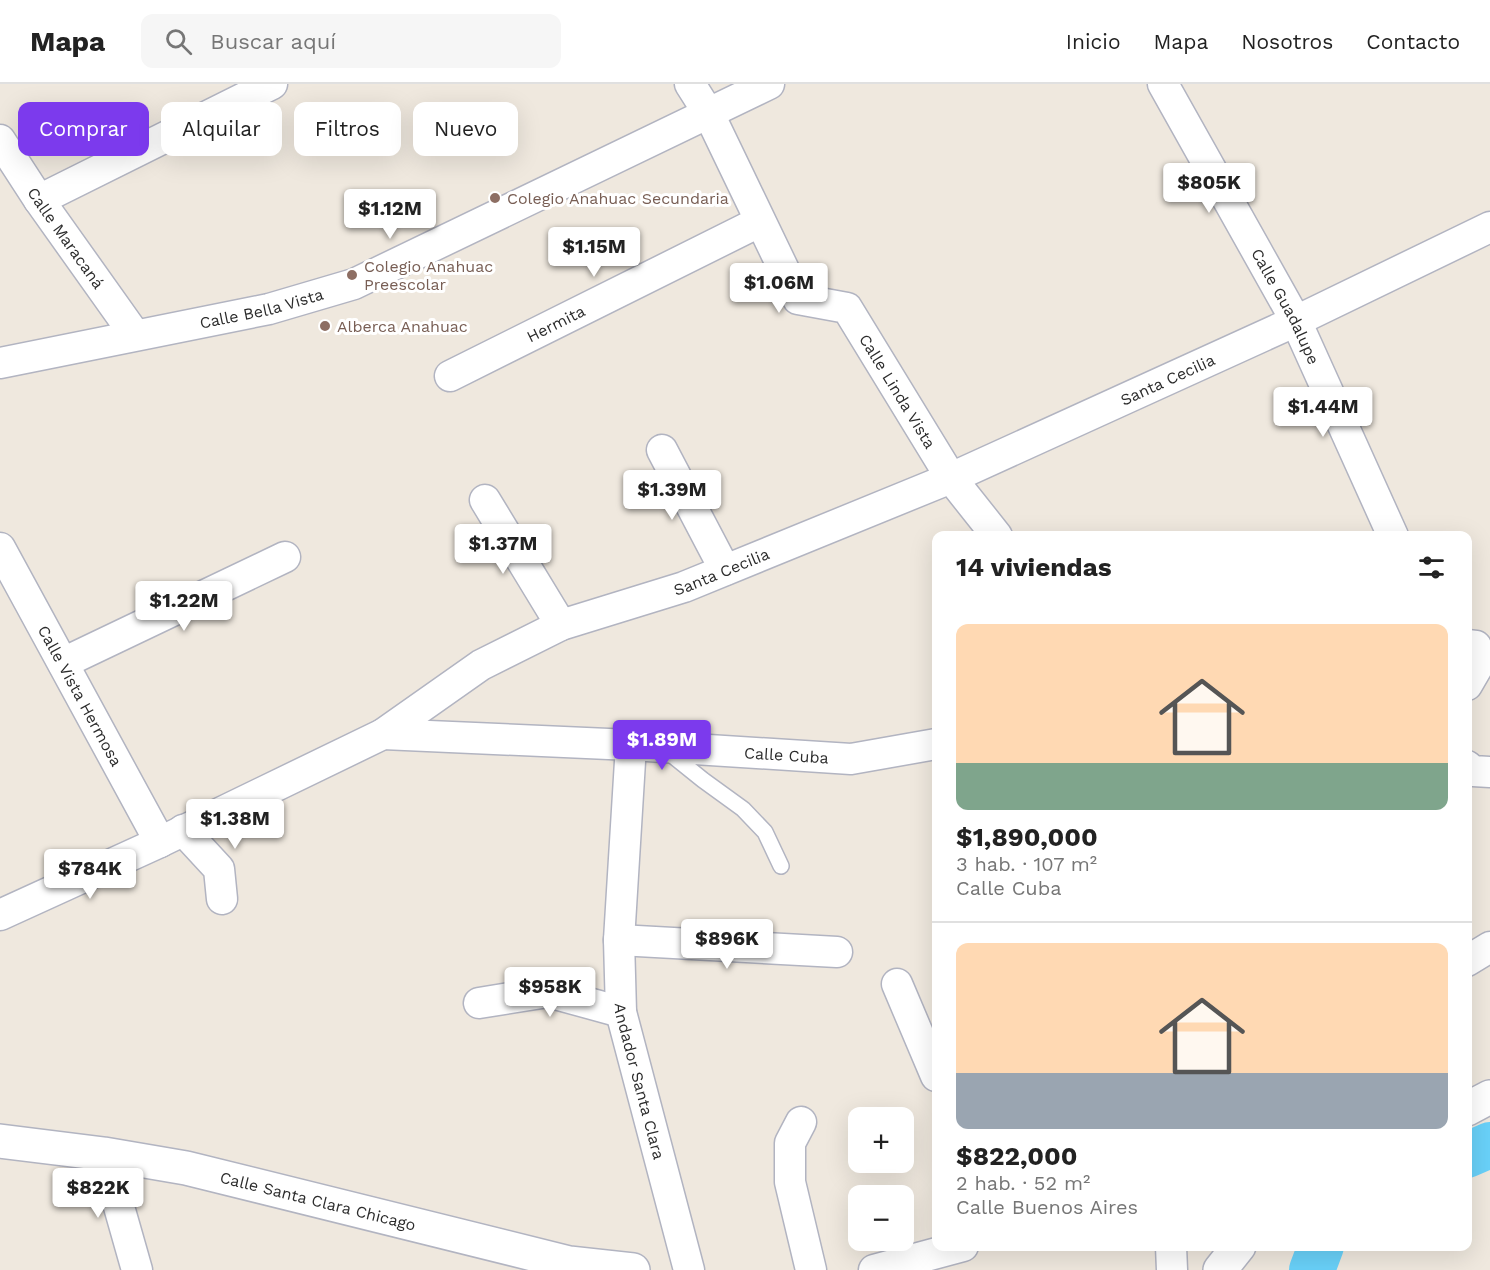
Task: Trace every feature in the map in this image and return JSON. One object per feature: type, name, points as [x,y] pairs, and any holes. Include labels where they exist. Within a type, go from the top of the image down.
[{"type":"street","points":[[39,200],[272,84]]},
{"type":"street","name":"Calle Linda Vista","points":[[690,84],[709,114],[798,299],[847,308],[951,478]]},
{"type":"street","name":"Calle Bella Vista","points":[[0,363],[269,309],[354,284],[769,84]]},
{"type":"street","name":"Calle Guadalupe","points":[[1163,84],[1296,321],[1391,531]]},
{"type":"street","name":"Calle Maracaná","points":[[0,140],[39,200],[135,335]]},
{"type":"street","name":"Hermita","points":[[450,376],[759,222]]},
{"type":"street","name":"Santa Cecilia","points":[[0,915],[172,836],[383,734],[481,665],[561,625],[684,587],[951,478],[1296,321],[1490,227]]},
{"type":"street","points":[[662,450],[725,570]]},
{"type":"street","points":[[951,478],[993,531]]},
{"type":"street","points":[[485,500],[561,625]]},
{"type":"street","name":"Calle Vista Hermosa","points":[[0,548],[63,663],[172,836],[219,869],[222,899]]},
{"type":"street","points":[[63,663],[285,557]]},
{"type":"street","points":[[1472,646],[1476,646],[1478,666],[1472,676]]},
{"type":"street","name":"Calle Cuba","points":[[383,734],[632,745],[852,759],[932,745]]},
{"type":"street","name":"Andador Santa Clara","points":[[632,745],[619,940],[621,1012],[689,1270]]},
{"type":"street","points":[[1472,770],[1490,772]]},
{"type":"street","points":[[619,940],[837,952]]},
{"type":"street","points":[[1472,959],[1490,946]]},
{"type":"street","points":[[897,984],[932,1067]]},
{"type":"street","points":[[480,1003],[548,992],[621,1012]]},
{"type":"street","points":[[1472,1106],[1490,1097]]},
{"type":"street","points":[[801,1122],[790,1143],[790,1182],[811,1270]]},
{"type":"street","name":"Calle Santa Clara Chicago","points":[[0,1141],[104,1154],[186,1168],[563,1266],[633,1270]]},
{"type":"street","points":[[104,1154],[137,1270]]},
{"type":"street","points":[[874,1270],[944,1251]]},
{"type":"street","points":[[1171,1251],[1172,1270]]},
{"type":"street","points":[[1220,1270],[1235,1251]]},
{"type":"lane","points":[[662,747],[743,809],[765,832],[781,866]]},
{"type":"waterway","points":[[1472,1153],[1490,1145]]},
{"type":"waterway","points":[[1312,1270],[1319,1251]]},
{"type":"place","name":"Colegio Anahuac Secundaria","points":[[495,198]]},
{"type":"place","name":"Colegio Anahuac Preescolar","points":[[352,275]]},
{"type":"place","name":"Alberca Anahuac","points":[[325,326]]}]
